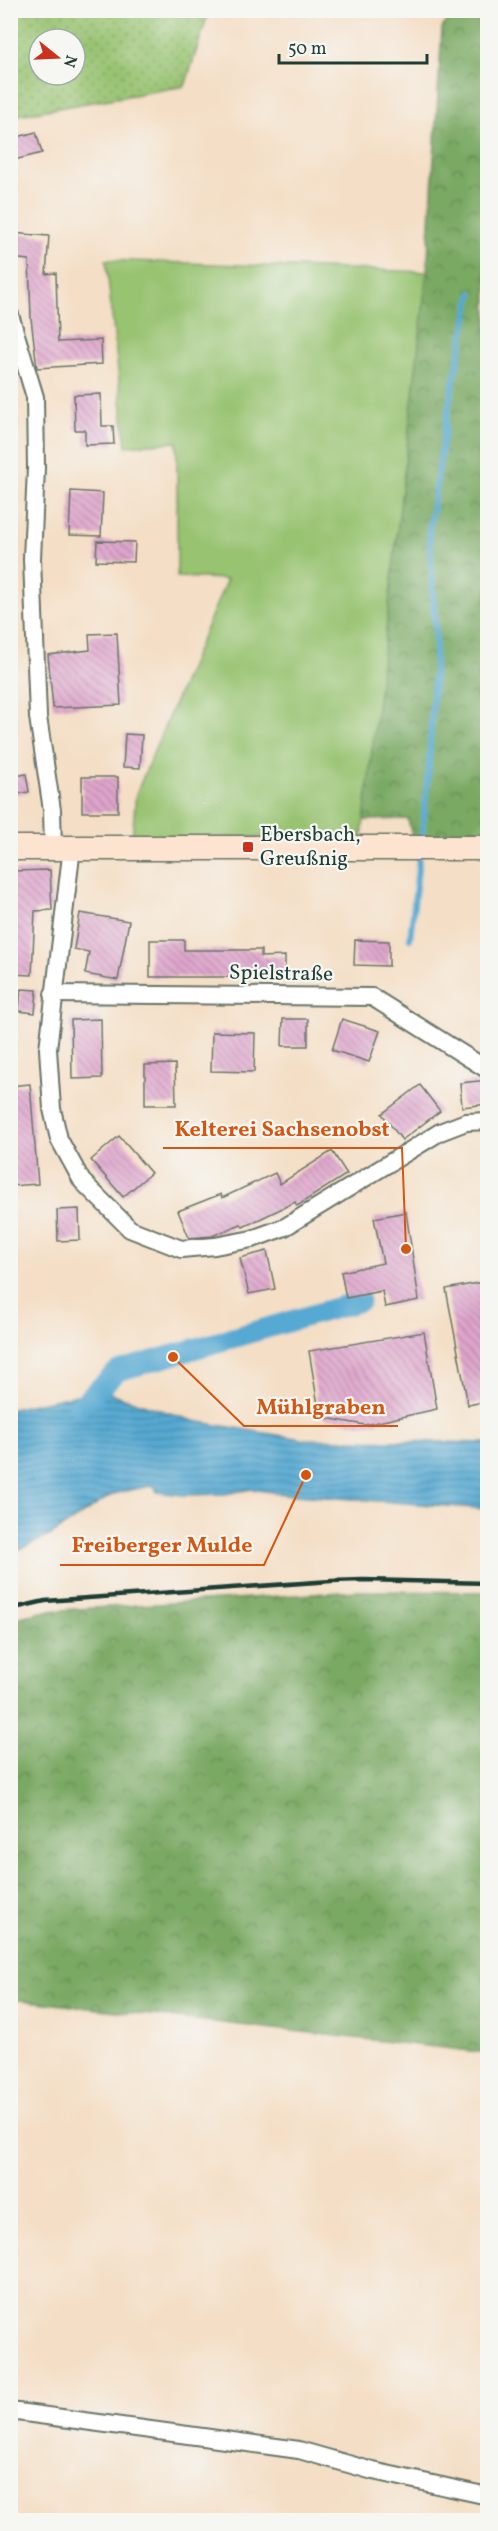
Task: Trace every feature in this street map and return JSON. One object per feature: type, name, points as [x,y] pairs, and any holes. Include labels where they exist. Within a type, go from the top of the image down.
[{"type":"main road","points":[[10,849],[488,848]]},
{"type":"street","points":[[10,315],[35,397],[36,468],[32,559],[38,717],[52,810],[62,848],[48,1049],[52,1109],[59,1139],[82,1181],[130,1229],[181,1249],[215,1246],[243,1241],[285,1227],[440,1132],[466,1122],[488,1120]]},
{"type":"street","name":"Spielstraße","points":[[53,994],[372,997],[488,1070]]},
{"type":"street","points":[[10,2412],[299,2450],[374,2471],[488,2496]]},
{"type":"green space","points":[[11,10],[209,10],[185,86],[11,116]]},
{"type":"green space","points":[[454,11],[487,11],[487,838],[412,837],[408,819],[364,820],[427,272],[442,28]]},
{"type":"green space","points":[[106,260],[427,272],[362,837],[132,838],[136,794],[227,579],[177,577],[177,442],[126,446]]},
{"type":"green space","points":[[358,1591],[487,1592],[487,2053],[11,1999],[11,1619],[46,1611]]},
{"type":"water","points":[[100,1390],[194,1421],[302,1439],[487,1443],[487,1509],[283,1494],[252,1489],[225,1494],[183,1495],[157,1492],[154,1485],[113,1494],[51,1535],[11,1553],[11,1409]]},
{"type":"building","points":[[36,132],[42,153],[10,161],[10,139]]},
{"type":"building","points":[[10,233],[49,236],[46,274],[56,273],[58,342],[101,340],[102,364],[37,368],[31,318],[29,260],[10,258]]},
{"type":"building","points":[[101,394],[102,426],[113,426],[114,444],[85,445],[85,430],[75,430],[74,395]]},
{"type":"building","points":[[71,491],[103,493],[101,536],[69,535]]},
{"type":"building","points":[[97,541],[135,542],[134,562],[96,561]]},
{"type":"building","points":[[117,633],[121,705],[53,708],[48,655],[90,650],[89,634]]},
{"type":"building","points":[[125,734],[142,735],[140,768],[123,767]]},
{"type":"building","points":[[26,774],[29,792],[10,795],[10,777]]},
{"type":"building","points":[[82,777],[118,777],[118,812],[82,812]]},
{"type":"building","points":[[50,870],[52,910],[35,911],[32,975],[10,974],[10,871]]},
{"type":"building","points":[[80,913],[129,921],[118,980],[85,974],[89,952],[74,949]]},
{"type":"building","points":[[150,940],[184,940],[184,950],[261,950],[261,957],[285,956],[285,977],[150,977]]},
{"type":"building","points":[[355,940],[389,941],[389,966],[354,965]]},
{"type":"building","points":[[21,989],[37,990],[35,1013],[19,1011]]},
{"type":"building","points":[[101,1019],[102,1078],[72,1079],[71,1020]]},
{"type":"building","points":[[283,1019],[308,1019],[308,1046],[282,1046]]},
{"type":"building","points":[[342,1019],[380,1031],[369,1062],[332,1050]]},
{"type":"building","points":[[212,1032],[255,1033],[254,1072],[211,1071]]},
{"type":"building","points":[[175,1064],[176,1105],[145,1105],[145,1065]]},
{"type":"building","points":[[488,1080],[488,1104],[462,1107],[460,1083]]},
{"type":"building","points":[[30,1084],[38,1184],[10,1186],[10,1086]]},
{"type":"building","points":[[420,1085],[440,1111],[402,1140],[382,1114]]},
{"type":"building","points":[[119,1136],[151,1173],[123,1197],[91,1160]]},
{"type":"building","points":[[332,1151],[347,1174],[297,1206],[295,1202],[243,1227],[241,1224],[212,1236],[189,1238],[178,1211],[221,1194],[222,1198],[275,1173],[280,1184]]},
{"type":"building","points":[[79,1209],[80,1240],[58,1241],[57,1210]]},
{"type":"building","points":[[406,1212],[419,1300],[385,1307],[382,1291],[346,1298],[341,1272],[383,1263],[374,1218]]},
{"type":"building","points":[[267,1251],[275,1289],[249,1294],[240,1258]]},
{"type":"building","points":[[488,1281],[488,1401],[468,1405],[446,1289]]},
{"type":"building","points":[[424,1332],[437,1409],[365,1425],[320,1417],[309,1351]]},
{"type":"waterway","points":[[422,836],[429,764],[436,640],[429,531],[448,410],[472,293]]},
{"type":"waterway","points":[[410,939],[419,859]]},
{"type":"waterway","points":[[79,1407],[118,1371],[360,1301]]},
{"type":"railway","points":[[10,1609],[45,1601],[331,1581],[488,1583]]},
{"type":"place","name":"Ebersbach, Greußnig","points":[[248,847]]},
{"type":"place","name":"Kelterei Sachsenobst","points":[[406,1249]]},
{"type":"place","name":"Mühlgraben","points":[[173,1357]]},
{"type":"place","name":"Freiberger Mulde","points":[[306,1475]]}]
